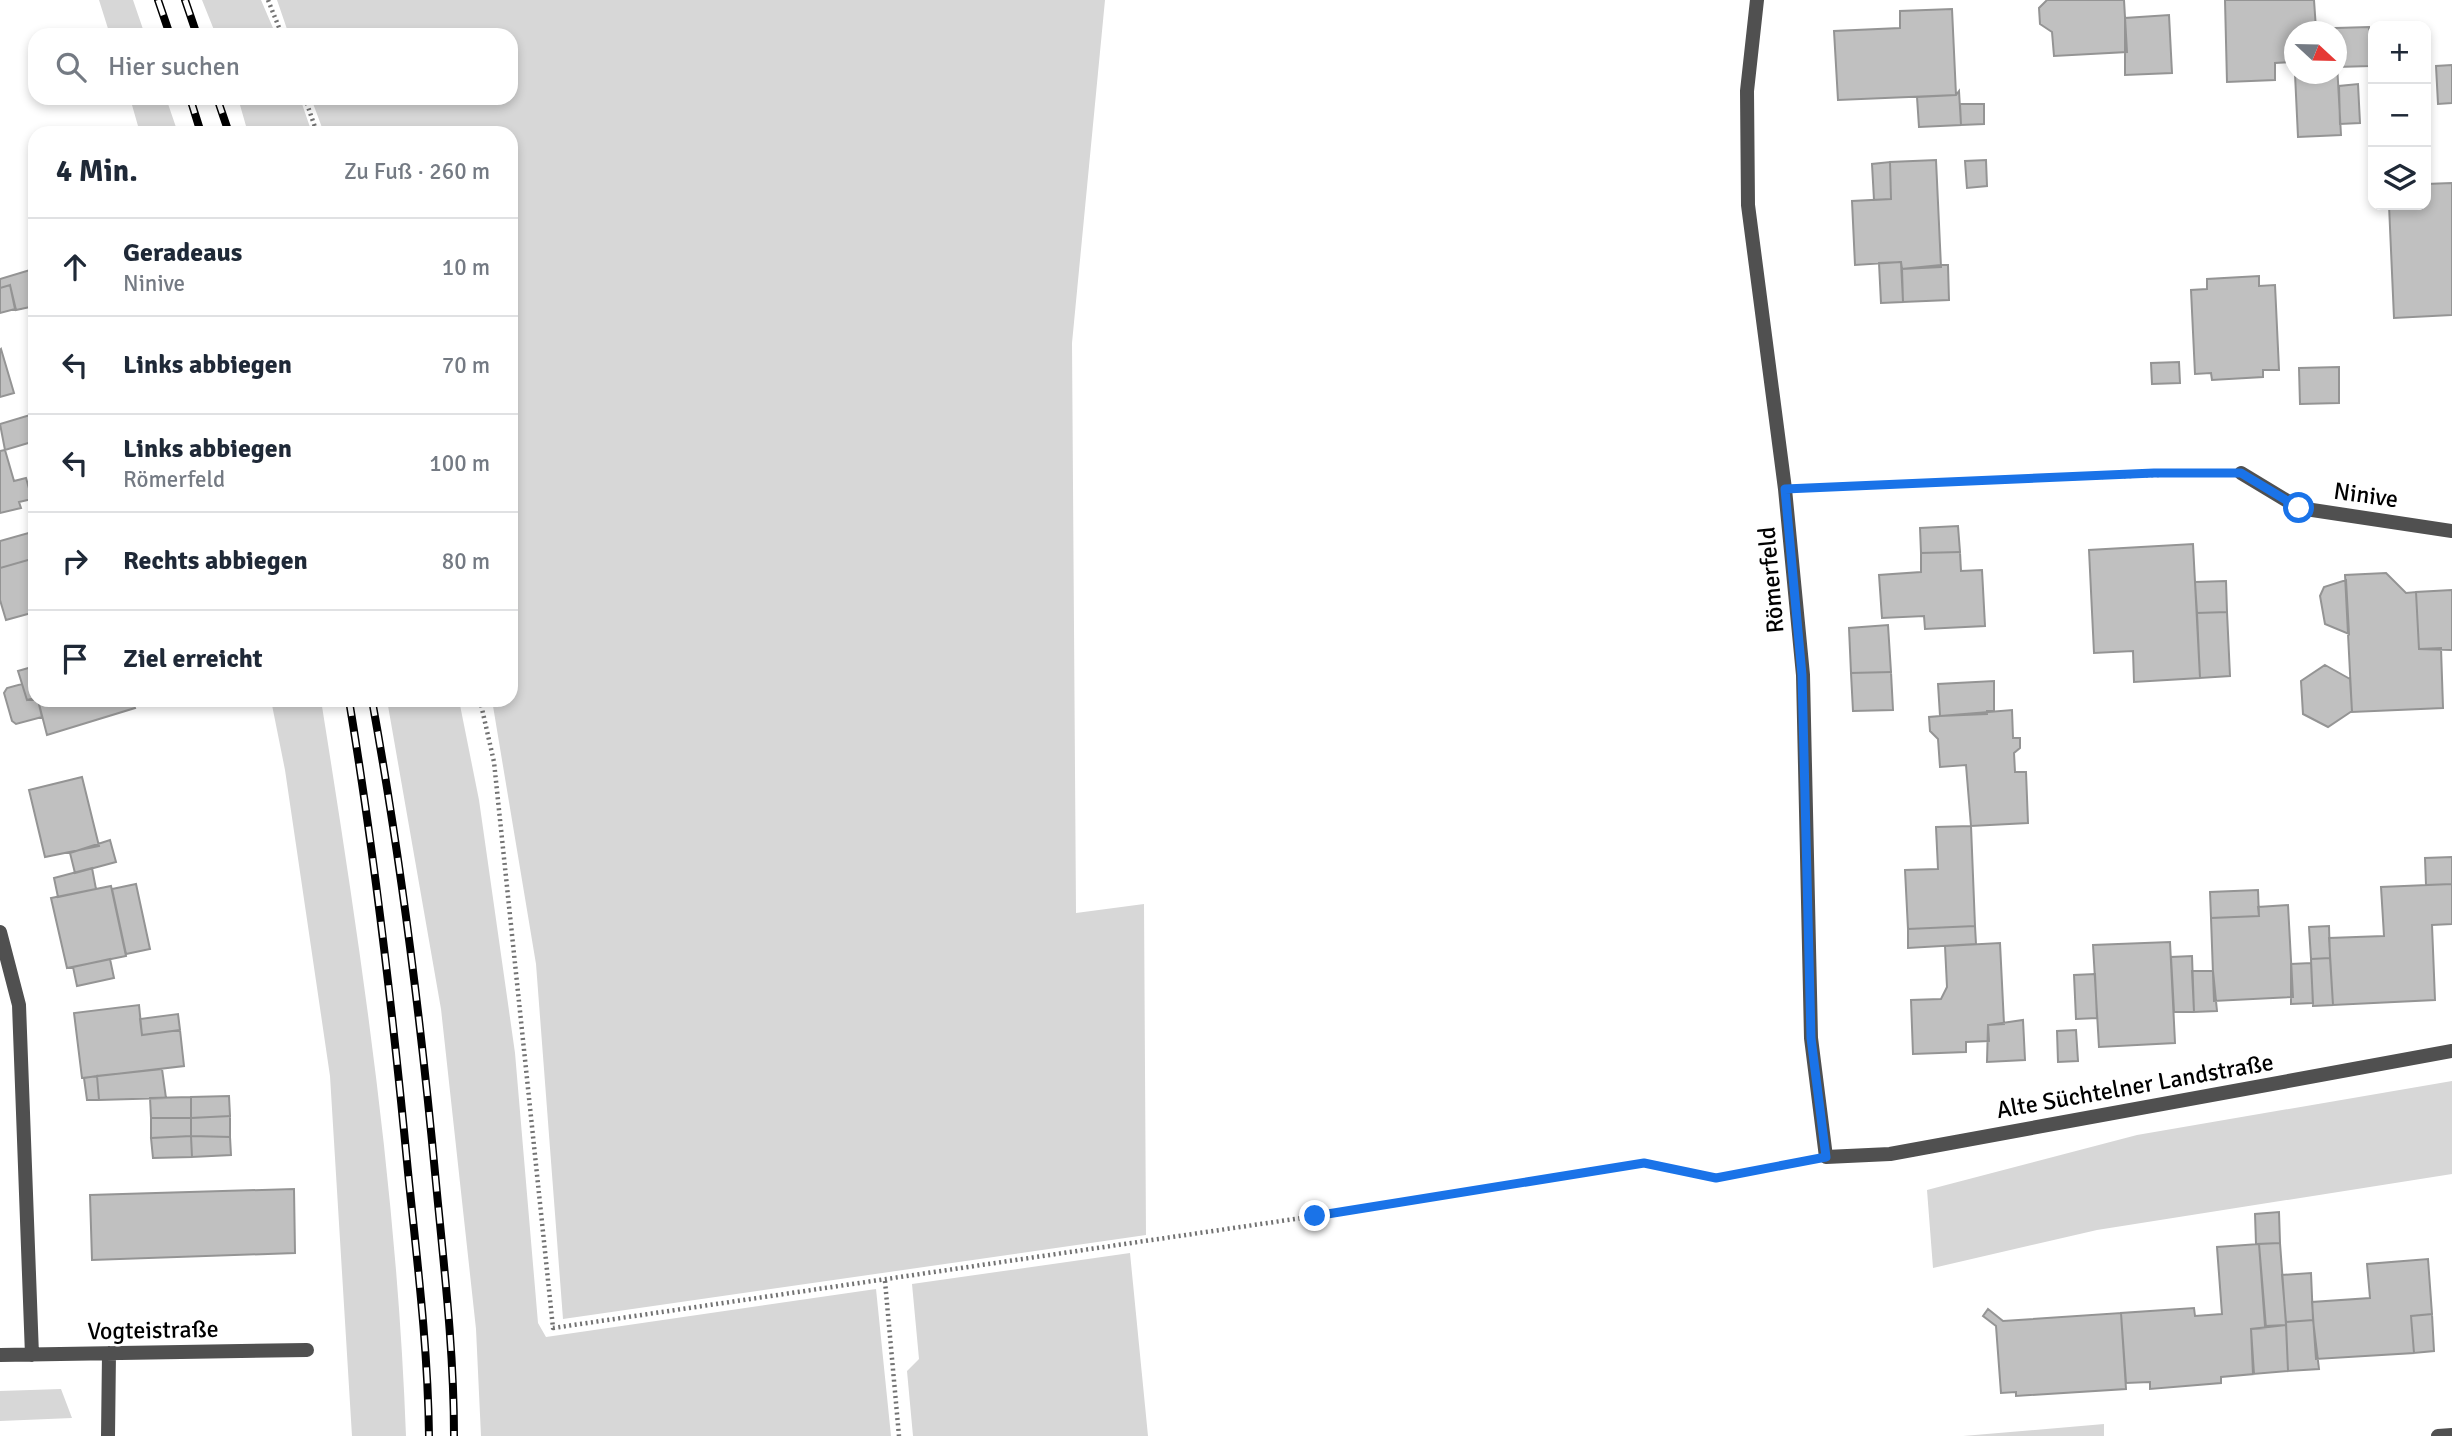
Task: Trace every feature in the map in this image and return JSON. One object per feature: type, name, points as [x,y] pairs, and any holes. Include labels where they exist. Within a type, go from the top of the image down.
[{"type":"street","name":"Römerfeld","points":[[1757,0],[1747,91],[1748,205],[1785,489],[1802,675],[1811,1038],[1826,1157]]},
{"type":"street","name":"Ninive","points":[[2241,473],[2299,508],[2452,531]]},
{"type":"street","points":[[0,932],[19,1005],[32,1355]]},
{"type":"street","name":"Alte Süchtelner Landstraße","points":[[1826,1157],[1890,1154],[2452,1051]]},
{"type":"street","name":"Vogteistraße","points":[[0,1355],[307,1350]]},
{"type":"street","points":[[108,1436],[110,1353]]},
{"type":"street","points":[[2438,1436],[2452,1435]]},
{"type":"path","points":[[268,0],[279,28]]},
{"type":"path","points":[[307,105],[315,126]]},
{"type":"path","points":[[1785,489],[2154,473],[2241,473]]},
{"type":"path","points":[[482,707],[494,762],[499,802],[554,1328],[886,1280],[1644,1163],[1716,1178],[1826,1157]]},
{"type":"path","points":[[886,1280],[900,1436]]},
{"type":"shaded area","points":[[99,0],[133,0],[143,28],[108,28]]},
{"type":"shaded area","points":[[202,0],[261,0],[273,28],[213,28]]},
{"type":"shaded area","points":[[277,0],[1105,0],[1072,343],[1076,913],[1144,904],[1146,1235],[563,1319],[536,964],[493,707],[518,707],[518,126],[321,126],[314,105],[518,105],[518,28],[287,28]]},
{"type":"shaded area","points":[[132,105],[168,105],[176,126],[138,126]]},
{"type":"shaded area","points":[[240,105],[302,105],[310,126],[246,126]]},
{"type":"shaded area","points":[[272,707],[322,707],[375,1067],[394,1251],[406,1436],[352,1436],[330,1076],[285,770]]},
{"type":"shaded area","points":[[388,707],[460,707],[479,800],[515,1053],[538,1323],[546,1337],[876,1289],[891,1436],[481,1436],[476,1329],[441,1009]]},
{"type":"shaded area","points":[[2452,1081],[2452,1174],[2097,1230],[1933,1268],[1927,1190],[2137,1135]]},
{"type":"shaded area","points":[[1130,1253],[1148,1436],[913,1436],[907,1371],[919,1359],[912,1284]]},
{"type":"shaded area","points":[[61,1389],[72,1418],[0,1421],[0,1391]]},
{"type":"shaded area","points":[[2104,1424],[2104,1436],[1963,1436]]},
{"type":"building","points":[[2047,0],[2124,0],[2127,52],[2054,56],[2052,32],[2040,24],[2039,8]]},
{"type":"building","points":[[2225,0],[2314,0],[2315,21],[2284,21],[2284,63],[2275,63],[2275,80],[2227,82]]},
{"type":"building","points":[[1952,9],[1956,95],[1838,100],[1834,31],[1900,28],[1900,11]]},
{"type":"building","points":[[2169,15],[2172,73],[2125,75],[2125,18]]},
{"type":"building","points":[[2368,27],[2368,66],[2347,67],[2347,28]]},
{"type":"building","points":[[2452,65],[2452,103],[2438,104],[2436,66]]},
{"type":"building","points":[[2295,84],[2338,84],[2341,135],[2298,137]]},
{"type":"building","points":[[2358,84],[2360,123],[2340,124],[2339,86]]},
{"type":"building","points":[[1959,91],[1961,125],[1919,127],[1917,97],[1956,95]]},
{"type":"building","points":[[1960,104],[1984,104],[1984,124],[1961,125]]},
{"type":"building","points":[[1936,160],[1941,267],[1902,269],[1901,262],[1855,265],[1852,201],[1891,199],[1890,162]]},
{"type":"building","points":[[1986,160],[1987,186],[1967,188],[1965,161]]},
{"type":"building","points":[[1890,162],[1891,199],[1874,200],[1872,164]]},
{"type":"building","points":[[2452,183],[2452,315],[2394,318],[2389,210],[2431,210],[2431,184]]},
{"type":"building","points":[[1901,262],[1903,302],[1881,303],[1879,263]]},
{"type":"building","points":[[1948,265],[1949,300],[1903,302],[1902,269]]},
{"type":"building","points":[[28,271],[28,307],[16,310],[10,285],[0,288],[0,279]]},
{"type":"building","points":[[2259,276],[2259,286],[2275,285],[2279,370],[2263,370],[2263,377],[2212,380],[2211,373],[2195,374],[2191,290],[2207,289],[2207,279]]},
{"type":"building","points":[[10,285],[15,309],[0,313],[0,288]]},
{"type":"building","points":[[0,350],[14,393],[0,397]]},
{"type":"building","points":[[2179,362],[2180,383],[2152,384],[2151,363]]},
{"type":"building","points":[[2339,367],[2339,403],[2300,404],[2299,368]]},
{"type":"building","points":[[28,416],[28,443],[5,450],[0,424]]},
{"type":"building","points":[[5,450],[14,481],[26,478],[28,500],[19,502],[21,508],[0,513],[0,451]]},
{"type":"building","points":[[1958,526],[1960,552],[1921,553],[1920,528]]},
{"type":"building","points":[[28,533],[28,560],[0,568],[0,541]]},
{"type":"building","points":[[2193,544],[2200,678],[2134,682],[2133,651],[2094,653],[2089,550]]},
{"type":"building","points":[[1960,552],[1961,571],[1982,570],[1985,626],[1925,629],[1924,616],[1882,618],[1879,575],[1921,572],[1921,553]]},
{"type":"building","points":[[28,560],[28,614],[6,620],[0,600],[0,568]]},
{"type":"building","points":[[2386,573],[2406,593],[2416,592],[2419,649],[2441,648],[2443,708],[2352,712],[2345,575]]},
{"type":"building","points":[[2346,580],[2349,634],[2325,624],[2320,596],[2324,587]]},
{"type":"building","points":[[2226,581],[2227,612],[2197,613],[2195,582]]},
{"type":"building","points":[[2452,590],[2452,650],[2419,649],[2416,592]]},
{"type":"building","points":[[2227,612],[2230,676],[2200,678],[2197,613]]},
{"type":"building","points":[[1888,625],[1891,672],[1851,673],[1849,628]]},
{"type":"building","points":[[2325,665],[2350,679],[2352,711],[2328,727],[2303,714],[2301,681]]},
{"type":"building","points":[[28,668],[28,700],[27,700],[18,671]]},
{"type":"building","points":[[1891,672],[1893,710],[1853,711],[1851,673]]},
{"type":"building","points":[[1994,681],[1994,711],[1987,711],[1987,714],[1940,716],[1938,684]]},
{"type":"building","points":[[22,684],[28,707],[40,707],[42,717],[16,724],[12,721],[4,693],[7,688]]},
{"type":"building","points":[[40,707],[135,708],[47,735]]},
{"type":"building","points":[[2012,710],[2013,738],[2020,738],[2020,748],[2014,753],[2015,772],[2026,772],[2028,823],[1971,826],[1966,765],[1940,767],[1938,739],[1930,731],[1929,717]]},
{"type":"building","points":[[82,777],[99,846],[45,857],[29,790]]},
{"type":"building","points":[[1971,826],[1975,926],[1908,929],[1905,870],[1938,869],[1936,827]]},
{"type":"building","points":[[110,840],[116,862],[75,873],[70,853]]},
{"type":"building","points":[[2452,857],[2452,884],[2426,885],[2425,858]]},
{"type":"building","points":[[92,868],[96,889],[58,897],[54,878]]},
{"type":"building","points":[[136,884],[150,949],[126,954],[112,889]]},
{"type":"building","points":[[2452,884],[2452,924],[2432,925],[2435,1000],[2333,1005],[2329,938],[2384,936],[2381,887]]},
{"type":"building","points":[[111,886],[126,956],[67,968],[51,898]]},
{"type":"building","points":[[2258,890],[2259,916],[2211,918],[2210,892]]},
{"type":"building","points":[[2288,905],[2293,997],[2214,1001],[2211,918],[2259,916],[2258,907]]},
{"type":"building","points":[[1975,926],[1976,944],[1908,948],[1908,929]]},
{"type":"building","points":[[2329,926],[2330,958],[2311,959],[2309,927]]},
{"type":"building","points":[[2170,942],[2175,1043],[2099,1047],[2093,945]]},
{"type":"building","points":[[2000,943],[2004,1024],[1988,1025],[1989,1041],[1966,1042],[1966,1052],[1913,1054],[1911,1000],[1941,999],[1947,987],[1945,946]]},
{"type":"building","points":[[2192,956],[2194,1012],[2174,1012],[2171,957]]},
{"type":"building","points":[[2330,958],[2333,1005],[2313,1006],[2311,959]]},
{"type":"building","points":[[110,959],[114,978],[77,986],[73,967]]},
{"type":"building","points":[[2311,963],[2313,1003],[2291,1004],[2291,964]]},
{"type":"building","points":[[2192,971],[2213,971],[2217,1011],[2194,1012]]},
{"type":"building","points":[[2095,974],[2097,1018],[2076,1019],[2074,975]]},
{"type":"building","points":[[139,1005],[142,1035],[180,1030],[184,1066],[82,1078],[74,1013]]},
{"type":"building","points":[[178,1014],[180,1030],[142,1035],[140,1019]]},
{"type":"building","points":[[2023,1020],[2025,1060],[1987,1062],[1988,1025]]},
{"type":"building","points":[[2076,1030],[2078,1061],[2058,1062],[2057,1031]]},
{"type":"building","points":[[162,1069],[166,1098],[99,1100],[97,1076]]},
{"type":"building","points":[[97,1076],[99,1100],[87,1100],[84,1078]]},
{"type":"building","points":[[229,1096],[230,1116],[191,1118],[191,1097]]},
{"type":"building","points":[[191,1097],[191,1118],[151,1118],[150,1098]]},
{"type":"building","points":[[230,1116],[230,1137],[191,1136],[191,1118]]},
{"type":"building","points":[[151,1118],[191,1118],[191,1136],[151,1138]]},
{"type":"building","points":[[191,1136],[192,1157],[153,1158],[151,1138]]},
{"type":"building","points":[[191,1136],[230,1137],[231,1155],[192,1157]]},
{"type":"building","points":[[294,1189],[295,1253],[92,1260],[90,1195]]},
{"type":"building","points":[[2279,1212],[2280,1243],[2256,1244],[2255,1214]]},
{"type":"building","points":[[2280,1243],[2286,1325],[2265,1326],[2259,1244]]},
{"type":"building","points":[[2259,1244],[2266,1328],[2251,1329],[2254,1374],[2221,1377],[2221,1383],[2150,1389],[2150,1382],[2126,1383],[2121,1313],[2194,1308],[2195,1316],[2222,1314],[2217,1247]]},
{"type":"building","points":[[2428,1259],[2432,1314],[2411,1316],[2414,1353],[2316,1359],[2312,1302],[2370,1298],[2367,1264]]},
{"type":"building","points":[[2311,1273],[2313,1320],[2286,1322],[2282,1275]]},
{"type":"building","points":[[1988,1309],[2003,1321],[2121,1313],[2126,1389],[2016,1396],[2016,1392],[2001,1393],[1996,1326],[1983,1316]]},
{"type":"building","points":[[2432,1314],[2434,1351],[2414,1353],[2411,1316]]},
{"type":"building","points":[[2313,1320],[2319,1369],[2288,1371],[2286,1322]]},
{"type":"building","points":[[2286,1325],[2288,1371],[2253,1374],[2251,1329]]},
{"type":"railway","points":[[158,0],[168,28]]},
{"type":"railway","points":[[185,0],[195,28]]},
{"type":"railway","points":[[192,105],[199,126]]},
{"type":"railway","points":[[219,105],[227,126]]},
{"type":"railway","points":[[350,707],[375,877],[396,1054],[422,1304],[429,1436]]},
{"type":"railway","points":[[373,707],[401,880],[424,1062],[448,1309],[454,1436]]},
{"type":"route","points":[[1315,1216],[1644,1163],[1716,1178],[1826,1157],[1811,1038],[1802,675],[1785,489],[2154,473],[2241,473],[2299,508]]}]
